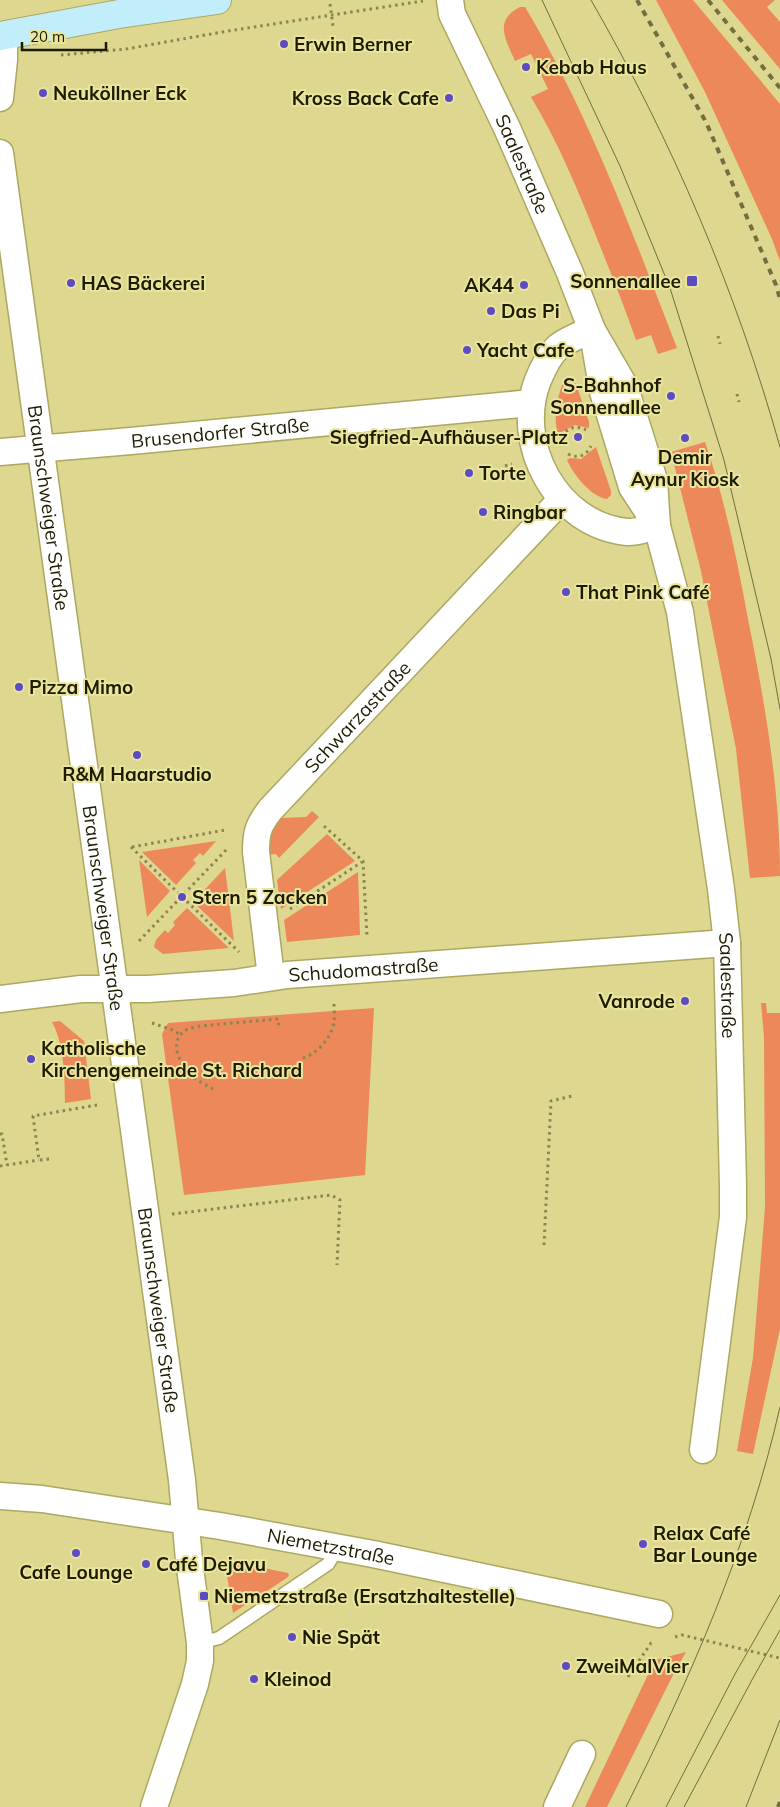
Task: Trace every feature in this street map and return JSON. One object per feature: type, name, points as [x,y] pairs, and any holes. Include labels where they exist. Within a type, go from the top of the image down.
[{"type":"main road","points":[[2,36],[119,14],[217,0]]},
{"type":"street","name":"Saalestraße","points":[[450,0],[452,14],[511,137],[566,264],[592,330],[624,385],[654,480],[657,526],[680,612],[722,889],[727,943],[733,1217],[703,1450]]},
{"type":"street","points":[[0,98],[4,60],[2,36]]},
{"type":"street","name":"Braunschweiger Straße","points":[[0,153],[182,1480],[189,1560],[200,1643],[200,1661],[195,1684],[154,1807]]},
{"type":"street","points":[[592,330],[569,340],[557,348],[546,362],[531,403],[531,428],[536,456],[546,477],[562,499],[583,517],[606,528],[630,533],[657,526]]},
{"type":"street","name":"Brusendorfer Straße","points":[[0,452],[531,403]]},
{"type":"street","name":"Schwarzastraße","points":[[271,977],[256,852],[256,835],[260,823],[288,790],[562,499]]},
{"type":"street","name":"Schudomastraße","points":[[0,999],[81,989],[148,989],[215,984],[293,974],[727,943]]},
{"type":"street","name":"Niemetzstraße","points":[[0,1496],[42,1499],[186,1521],[338,1548],[658,1614]]},
{"type":"street","points":[[557,1807],[582,1754]]},
{"type":"lane","points":[[200,1643],[219,1638],[328,1564],[338,1548]]},
{"type":"path","points":[[60,56],[126,49],[424,1]]},
{"type":"path","points":[[330,4],[333,26]]},
{"type":"path","points":[[718,336],[720,344]]},
{"type":"path","points":[[737,394],[739,402]]},
{"type":"path","points":[[562,444],[565,432],[572,427],[584,429],[590,437],[591,444],[588,452],[580,457],[572,456],[564,451]]},
{"type":"path","points":[[324,826],[363,861],[367,937]]},
{"type":"path","points":[[224,830],[131,847],[239,952]]},
{"type":"path","points":[[139,941],[228,849]]},
{"type":"path","points":[[286,912],[363,861]]},
{"type":"path","points":[[303,1058],[312,1056],[330,1033],[334,1023],[334,1003]]},
{"type":"path","points":[[212,1089],[192,1076],[180,1064],[176,1052],[177,1042],[187,1029],[200,1026],[278,1019],[279,1027]]},
{"type":"path","points":[[152,1023],[173,1030],[181,1035]]},
{"type":"path","points":[[544,1245],[551,1101],[572,1096]]},
{"type":"path","points":[[39,1160],[34,1116],[97,1105]]},
{"type":"path","points":[[0,1134],[2,1134],[6,1165]]},
{"type":"path","points":[[0,1166],[49,1159]]},
{"type":"path","points":[[146,1217],[330,1194],[340,1200],[337,1265]]},
{"type":"path","points":[[666,1639],[682,1635],[780,1658]]},
{"type":"path","points":[[628,1677],[650,1643],[658,1641]]},
{"type":"shaded area","points":[[656,0],[693,0],[780,104],[780,261],[772,239],[705,92]]},
{"type":"shaded area","points":[[722,0],[775,0],[767,7],[780,22],[780,69]]},
{"type":"shaded area","points":[[520,7],[525,7],[548,48],[589,131],[626,217],[677,348],[658,354],[651,335],[636,340],[574,183],[550,131],[531,97],[548,89],[531,54],[515,61],[506,38],[504,25],[507,18]]},
{"type":"shaded area","points":[[571,378],[576,384],[589,422],[589,428],[575,425],[558,434],[556,421],[557,402],[563,383]]},
{"type":"shaded area","points":[[705,442],[730,530],[760,682],[774,779],[780,876],[750,878],[736,749],[701,571],[671,452]]},
{"type":"shaded area","points":[[596,447],[611,491],[611,495],[607,499],[595,494],[583,484],[567,460],[570,458],[581,459]]},
{"type":"shaded area","points":[[312,811],[319,817],[279,858],[276,854],[267,855],[267,840],[279,818],[306,817]]},
{"type":"shaded area","points":[[327,834],[355,861],[281,909],[277,880]]},
{"type":"shaded area","points":[[216,841],[203,856],[200,853],[193,860],[196,863],[176,885],[142,852]]},
{"type":"shaded area","points":[[139,860],[170,891],[147,917]]},
{"type":"shaded area","points":[[225,868],[234,941],[193,902]]},
{"type":"shaded area","points":[[358,872],[360,935],[287,942],[284,920]]},
{"type":"shaded area","points":[[187,908],[229,948],[163,954],[154,947],[156,940],[165,930],[168,933],[175,925],[173,922]]},
{"type":"shaded area","points":[[761,1003],[766,1003],[767,1013],[780,1013],[780,1329],[753,1454],[737,1451],[753,1358],[765,1207],[764,1037]]},
{"type":"shaded area","points":[[374,1008],[365,1175],[184,1195],[162,1034],[168,1023]]},
{"type":"shaded area","points":[[60,1021],[84,1041],[91,1099],[65,1103],[61,1051],[52,1022]]},
{"type":"shaded area","points":[[234,1562],[288,1573],[289,1575],[261,1595],[258,1592],[247,1599],[248,1603],[233,1613],[226,1569],[230,1563]]},
{"type":"shaded area","points":[[686,1652],[607,1807],[585,1807],[655,1660]]},
{"type":"tram line","points":[[542,0],[620,166],[670,288],[724,460],[771,659],[780,709]]},
{"type":"tram line","points":[[591,0],[649,107],[699,218],[743,331],[763,388],[780,447]]},
{"type":"tram line","points":[[626,1807],[673,1710],[715,1612],[751,1511],[780,1407]]},
{"type":"tram line","points":[[666,1807],[735,1674],[780,1595]]},
{"type":"tram line","points":[[684,1807],[780,1630]]},
{"type":"tram line","points":[[746,1807],[780,1720]]},
{"type":"railway","points":[[637,0],[706,122],[776,285],[780,299]]},
{"type":"railway","points":[[708,0],[780,88]]},
{"type":"railway","points":[[778,1807],[780,1802]]},
{"type":"place","name":"Erwin Berner","points":[[284,44]]},
{"type":"place","name":"Kebab Haus","points":[[526,67]]},
{"type":"place","name":"Neuköllner Eck","points":[[43,93]]},
{"type":"place","name":"Kross Back Cafe","points":[[449,98]]},
{"type":"place","name":"Sonnenallee","points":[[692,281]]},
{"type":"place","name":"HAS Bäckerei","points":[[71,283]]},
{"type":"place","name":"AK44","points":[[524,285]]},
{"type":"place","name":"Das Pi","points":[[491,311]]},
{"type":"place","name":"Yacht Cafe","points":[[467,350]]},
{"type":"place","name":"S-Bahnhof Sonnenallee","points":[[671,396]]},
{"type":"place","name":"Siegfried-Aufhäuser-Platz","points":[[578,437]]},
{"type":"place","name":"Demir Aynur Kiosk","points":[[685,438]]},
{"type":"place","name":"Torte","points":[[469,473]]},
{"type":"place","name":"Ringbar","points":[[483,512]]},
{"type":"place","name":"That Pink Café","points":[[566,592]]},
{"type":"place","name":"Pizza Mimo","points":[[19,687]]},
{"type":"place","name":"R&M Haarstudio","points":[[137,755]]},
{"type":"place","name":"Stern 5 Zacken","points":[[182,897]]},
{"type":"place","name":"Vanrode","points":[[685,1001]]},
{"type":"place","name":"Katholische Kirchengemeinde St. Richard","points":[[31,1059]]},
{"type":"place","name":"Relax Café Bar Lounge","points":[[643,1544]]},
{"type":"place","name":"Cafe Lounge","points":[[76,1553]]},
{"type":"place","name":"Café Dejavu","points":[[146,1564]]},
{"type":"place","name":"Niemetzstraße (Ersatzhaltestelle)","points":[[204,1596]]},
{"type":"place","name":"Nie Spät","points":[[292,1637]]},
{"type":"place","name":"ZweiMalVier","points":[[566,1666]]},
{"type":"place","name":"Kleinod","points":[[254,1679]]}]
